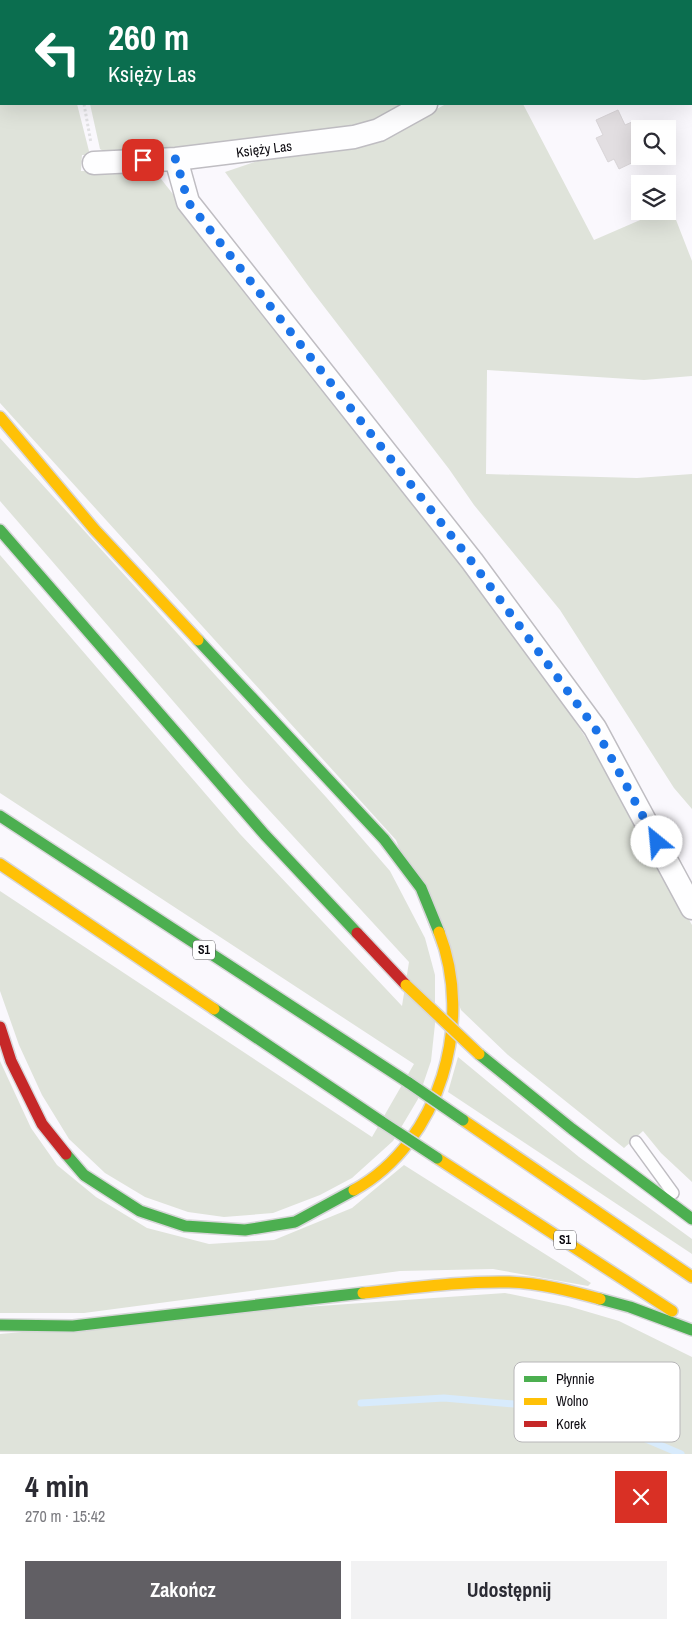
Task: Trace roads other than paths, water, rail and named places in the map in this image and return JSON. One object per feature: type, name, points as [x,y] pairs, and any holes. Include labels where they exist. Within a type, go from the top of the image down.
[{"type":"highway","points":[[0,417],[95,530],[384,839],[421,888],[445,948],[452,1008],[448,1062],[428,1112],[400,1152],[370,1181],[295,1222],[245,1230],[185,1226],[140,1211],[84,1175],[42,1124],[11,1061],[0,1027]]},
{"type":"highway","points":[[0,530],[265,835],[406,985],[479,1054],[572,1128],[692,1219]]},
{"type":"highway","name":"S1","points":[[0,816],[409,1083],[692,1278]]},
{"type":"highway","name":"S1","points":[[0,864],[382,1122],[692,1324]]},
{"type":"highway","points":[[0,1325],[74,1326],[446,1284],[511,1282],[566,1290],[630,1307],[692,1330]]},
{"type":"street","name":"Księży Las","points":[[94,162],[176,159],[354,137],[379,130],[424,105]]},
{"type":"street","points":[[176,159],[188,202],[472,562],[595,728],[692,908]]},
{"type":"lane","points":[[636,1142],[692,1219]]},
{"type":"waterway","points":[[361,1403],[444,1398],[514,1404]]},
{"type":"waterway","points":[[653,1442],[681,1454]]}]
